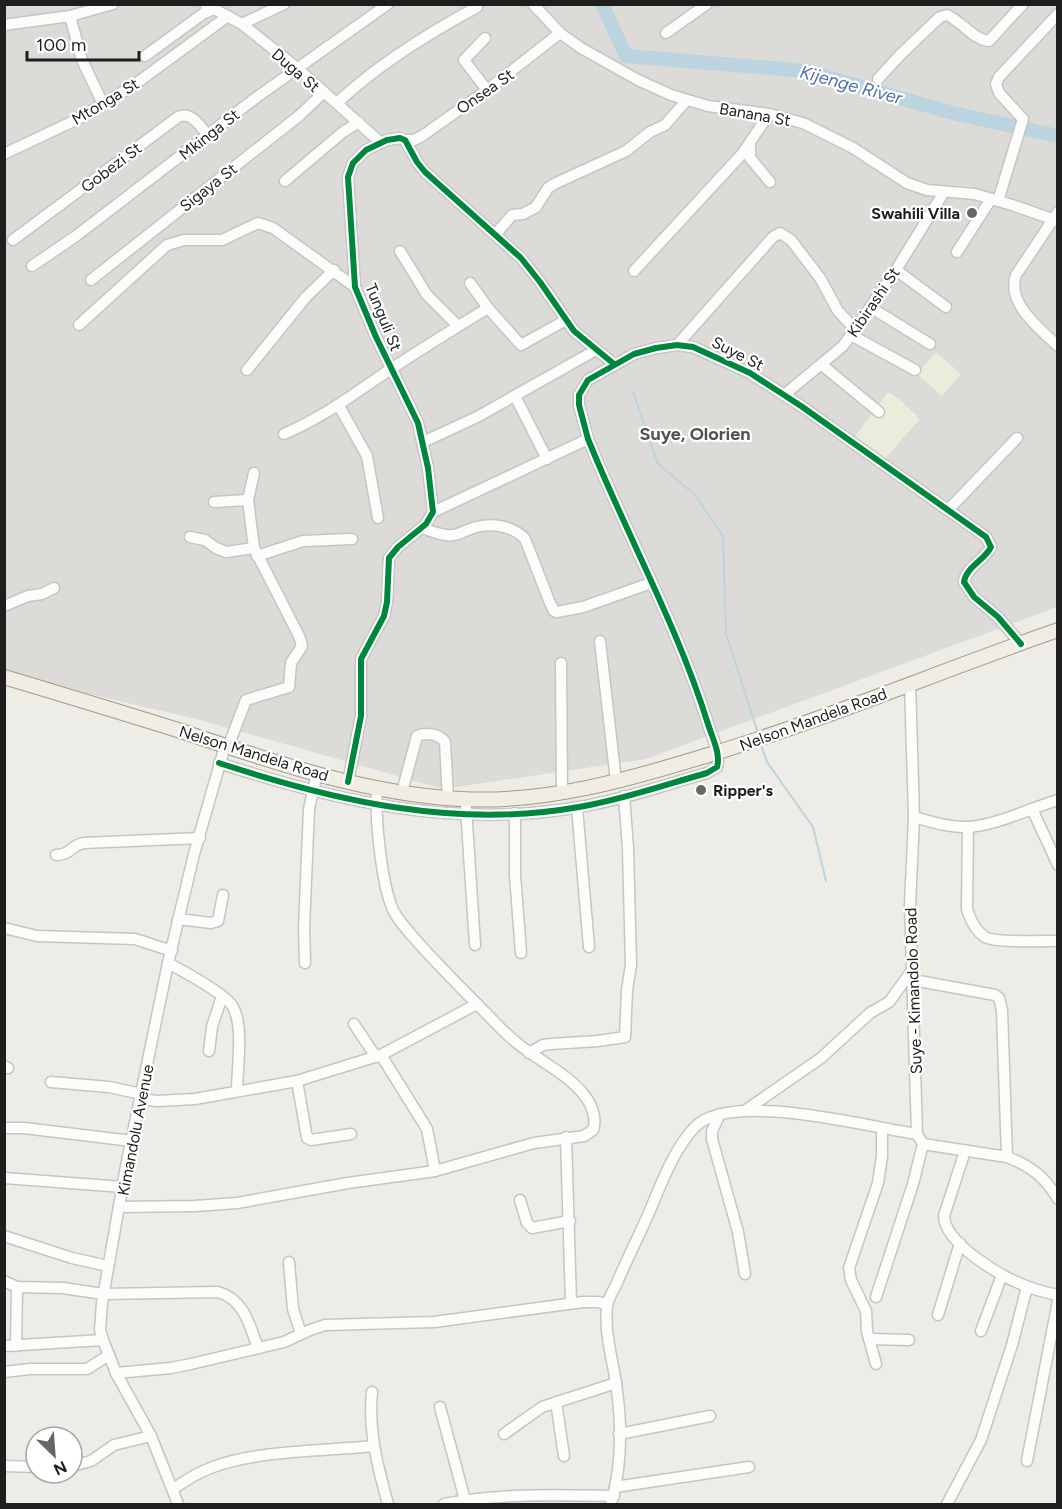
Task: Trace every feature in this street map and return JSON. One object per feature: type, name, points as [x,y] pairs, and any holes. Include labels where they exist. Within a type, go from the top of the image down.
[{"type":"main road","name":"Nelson Mandela Road","points":[[4,677],[226,747],[348,782],[466,800],[562,792],[616,781],[717,752],[773,734],[1058,630]]},
{"type":"street","points":[[4,25],[70,16],[113,4]]},
{"type":"street","points":[[242,24],[284,4]]},
{"type":"street","name":"Mkinga St","points":[[32,266],[76,236],[207,134],[388,4]]},
{"type":"street","name":"Banana St","points":[[533,4],[560,33],[581,48],[649,85],[686,101],[725,109],[769,114],[817,129],[853,148],[907,183],[927,190],[975,194],[1056,218]]},
{"type":"street","points":[[666,33],[706,4]]},
{"type":"street","points":[[878,79],[939,17],[947,15],[982,41],[989,41],[1023,4]]},
{"type":"street","points":[[1054,4],[1058,8]]},
{"type":"street","points":[[145,56],[204,14],[210,7]]},
{"type":"street","name":"Duga St","points":[[210,7],[242,24],[297,68],[381,143]]},
{"type":"street","points":[[337,104],[358,84],[389,62],[477,7]]},
{"type":"street","points":[[957,252],[995,200],[1023,119],[999,93],[996,84],[999,77],[1058,14]]},
{"type":"street","points":[[70,16],[82,60],[103,104]]},
{"type":"street","name":"Mtonga St","points":[[4,154],[80,118],[103,104],[161,67],[228,16]]},
{"type":"street","name":"Onsea St","points":[[405,140],[414,140],[487,90],[560,33]]},
{"type":"street","points":[[485,38],[464,60],[487,90]]},
{"type":"street","name":"Sigaya St","points":[[91,280],[281,130],[323,93]]},
{"type":"street","points":[[495,234],[512,215],[523,214],[536,207],[551,186],[626,151],[650,132],[665,124],[686,101]]},
{"type":"street","name":"Gobezi St","points":[[13,240],[183,114],[189,116],[207,134]]},
{"type":"street","points":[[634,271],[708,193],[750,144],[769,114]]},
{"type":"street","points":[[285,181],[358,122]]},
{"type":"street","name":"Tunguli St","points":[[405,140],[400,138],[381,143],[358,156],[350,169],[348,177],[355,286],[376,338],[412,410],[423,442],[433,498],[433,512]]},
{"type":"street","points":[[405,140],[425,172],[521,258],[574,331],[614,364]]},
{"type":"street","points":[[750,144],[750,158],[770,182]]},
{"type":"street","name":"Kibirashi St","points":[[784,395],[808,373],[838,352],[896,270],[944,192]]},
{"type":"street","points":[[1056,218],[1016,275],[1013,286],[1023,310],[1058,346]]},
{"type":"street","points":[[80,325],[166,245],[184,240],[222,240],[258,223],[265,223],[273,228],[355,286]]},
{"type":"street","points":[[677,345],[773,237],[780,233],[791,240],[820,278],[838,311],[853,331],[915,370]]},
{"type":"street","points":[[400,251],[427,295],[458,326]]},
{"type":"street","points":[[247,370],[306,297],[334,270]]},
{"type":"street","points":[[896,270],[946,306]]},
{"type":"street","points":[[470,283],[521,345],[566,320]]},
{"type":"street","points":[[870,307],[930,344]]},
{"type":"street","points":[[284,434],[313,422],[391,369],[489,308]]},
{"type":"street","name":"Suye St","points":[[717,752],[686,661],[588,439],[579,405],[579,395],[588,380],[634,354],[677,345],[693,347],[731,363],[784,395],[986,537],[991,546],[964,578],[966,588],[998,617],[1021,644]]},
{"type":"street","points":[[423,442],[448,432],[596,350]]},
{"type":"street","points":[[822,365],[879,412]]},
{"type":"street","points":[[514,396],[547,459]]},
{"type":"street","points":[[339,406],[368,456],[378,518]]},
{"type":"street","points":[[948,510],[1017,438]]},
{"type":"street","points":[[348,782],[362,710],[361,659],[384,616],[389,558],[398,547],[422,528],[433,512],[588,439]]},
{"type":"street","points":[[254,473],[248,500],[255,552]]},
{"type":"street","points":[[214,502],[248,500]]},
{"type":"street","points":[[422,528],[450,535],[493,525],[507,527],[522,535],[550,603],[557,612],[583,607],[651,583]]},
{"type":"street","points":[[190,537],[205,540],[226,552],[255,552],[303,542],[352,539]]},
{"type":"street","name":"Kimandolu Avenue","points":[[178,1504],[151,1436],[116,1373],[100,1330],[108,1266],[168,963],[219,763],[246,700],[289,687],[291,663],[302,646],[255,552]]},
{"type":"street","points":[[4,606],[54,588]]},
{"type":"street","points":[[600,641],[616,781]]},
{"type":"street","points":[[561,663],[562,792]]},
{"type":"street","name":"Suye - Kimandolo Road","points":[[876,1297],[913,1184],[920,1139],[910,905],[914,817],[910,683]]},
{"type":"street","points":[[402,792],[417,736],[420,734],[438,736],[445,742],[448,798]]},
{"type":"street","points":[[219,763],[312,792],[376,806],[466,815],[576,808],[624,796],[714,770],[719,765],[717,752]]},
{"type":"street","points":[[305,963],[309,809],[317,773]]},
{"type":"street","points":[[119,1207],[237,1203],[348,1183],[435,1171],[534,1143],[584,1136],[593,1130],[595,1121],[590,1104],[580,1090],[567,1078],[515,1042],[444,972],[393,911],[381,852],[376,806],[377,788]]},
{"type":"street","points":[[529,1053],[543,1045],[625,1037],[627,990],[631,965],[624,796]]},
{"type":"street","points":[[466,800],[475,945]]},
{"type":"street","points":[[914,817],[952,826],[968,827],[990,823],[1058,800]]},
{"type":"street","points":[[576,808],[589,947]]},
{"type":"street","points":[[1032,809],[1058,865]]},
{"type":"street","points":[[515,813],[515,875],[521,953]]},
{"type":"street","points":[[968,827],[967,909],[971,920],[980,932],[991,939],[1058,941]]},
{"type":"street","points":[[56,855],[65,855],[80,844],[200,838]]},
{"type":"street","points":[[178,919],[211,923],[218,921],[223,895]]},
{"type":"street","points":[[4,928],[37,936],[135,939],[172,951]]},
{"type":"street","points":[[168,963],[222,996],[234,1008],[238,1020],[237,1091]]},
{"type":"street","points":[[746,1111],[822,1058],[870,1013],[889,1002],[913,974],[995,995],[999,998],[1002,1010],[1007,1157]]},
{"type":"street","points":[[210,1051],[212,1027],[222,996]]},
{"type":"street","points":[[51,1082],[102,1086],[157,1101],[195,1099],[297,1080],[378,1056],[477,1004]]},
{"type":"street","points":[[354,1024],[429,1133],[435,1171]]},
{"type":"street","points":[[297,1080],[307,1138],[311,1140],[351,1134]]},
{"type":"street","points":[[613,1496],[619,1434],[616,1383],[608,1346],[607,1304],[667,1173],[686,1137],[696,1125],[720,1114],[746,1111],[804,1114],[882,1129],[965,1151],[1007,1157],[1034,1169],[1058,1199]]},
{"type":"street","points":[[720,1114],[712,1131],[712,1138],[738,1232],[746,1274]]},
{"type":"street","points":[[4,1128],[24,1128],[132,1141]]},
{"type":"street","points":[[876,1364],[869,1339],[866,1311],[851,1280],[849,1268],[878,1183],[882,1156],[882,1129]]},
{"type":"street","points":[[566,1137],[571,1303]]},
{"type":"street","points":[[965,1151],[944,1216],[946,1226],[960,1244],[1002,1275],[1027,1287],[1058,1295]]},
{"type":"street","points":[[4,1178],[123,1187]]},
{"type":"street","points":[[520,1200],[527,1223],[532,1228],[570,1221]]},
{"type":"street","points":[[4,1236],[72,1258],[108,1266]]},
{"type":"street","points":[[938,1315],[960,1244]]},
{"type":"street","points":[[289,1262],[293,1309],[301,1334]]},
{"type":"street","points":[[981,1331],[1002,1275]]},
{"type":"street","points":[[4,1281],[17,1287],[63,1288],[103,1294],[212,1292],[225,1294],[242,1309],[258,1348]]},
{"type":"street","points":[[16,1346],[17,1287]]},
{"type":"street","points":[[947,1504],[981,1440],[1010,1354],[1027,1287]]},
{"type":"street","points":[[1027,1461],[1058,1301]]},
{"type":"street","points":[[116,1373],[171,1368],[284,1342],[325,1325],[434,1322],[571,1303],[607,1304]]},
{"type":"street","points":[[869,1339],[909,1340]]},
{"type":"street","points":[[4,1346],[103,1340]]},
{"type":"street","points":[[4,1372],[30,1369],[87,1369],[109,1355]]},
{"type":"street","points":[[504,1434],[535,1411],[616,1383]]},
{"type":"street","points":[[372,1392],[370,1408],[374,1446],[388,1504]]},
{"type":"street","points":[[556,1402],[564,1456]]},
{"type":"street","points":[[440,1407],[465,1500]]},
{"type":"street","points":[[619,1434],[710,1416]]},
{"type":"street","points":[[84,1464],[114,1444],[151,1436]]},
{"type":"street","points":[[173,1489],[214,1466],[248,1458],[374,1446]]},
{"type":"street","points":[[4,1466],[24,1467]]},
{"type":"street","points":[[444,1504],[465,1500],[534,1500],[613,1496],[749,1467]]},
{"type":"shaded area","points":[[5,5],[1057,5],[1057,607],[646,759],[443,789],[200,720],[5,674]]},
{"type":"green space","points":[[936,352],[961,374],[942,396],[917,374]]},
{"type":"green space","points":[[888,392],[900,400],[919,420],[883,461],[854,438]]},
{"type":"waterway","name":"Kijenge River","points":[[602,4],[626,56],[806,71],[953,113],[1058,136]]},
{"type":"waterway","points":[[633,392],[658,464],[694,494],[723,536],[726,634],[758,733]]},
{"type":"waterway","points":[[761,745],[767,762],[813,827],[826,881]]},
{"type":"cycle path","points":[[348,782],[361,716],[361,659],[384,616],[389,558],[398,547],[426,524],[433,512],[428,468],[418,423],[376,337],[355,287],[348,177],[353,163],[366,150],[387,140],[400,138],[405,140],[425,172],[521,258],[574,331],[614,364]]},
{"type":"cycle path","points":[[219,763],[263,777],[351,799],[442,813],[487,815],[533,813],[595,804],[707,773],[717,767],[716,745],[697,691],[588,439],[579,405],[579,395],[588,380],[634,354],[656,348],[677,345],[693,347],[750,373],[801,406],[986,537],[991,547],[968,572],[964,582],[974,597],[998,617],[1021,644]]},
{"type":"place","name":"Swahili Villa","points":[[972,213]]},
{"type":"place","name":"Ripper's","points":[[701,790]]},
{"type":"district","name":"Suye, Olorien","points":[[695,434]]}]
